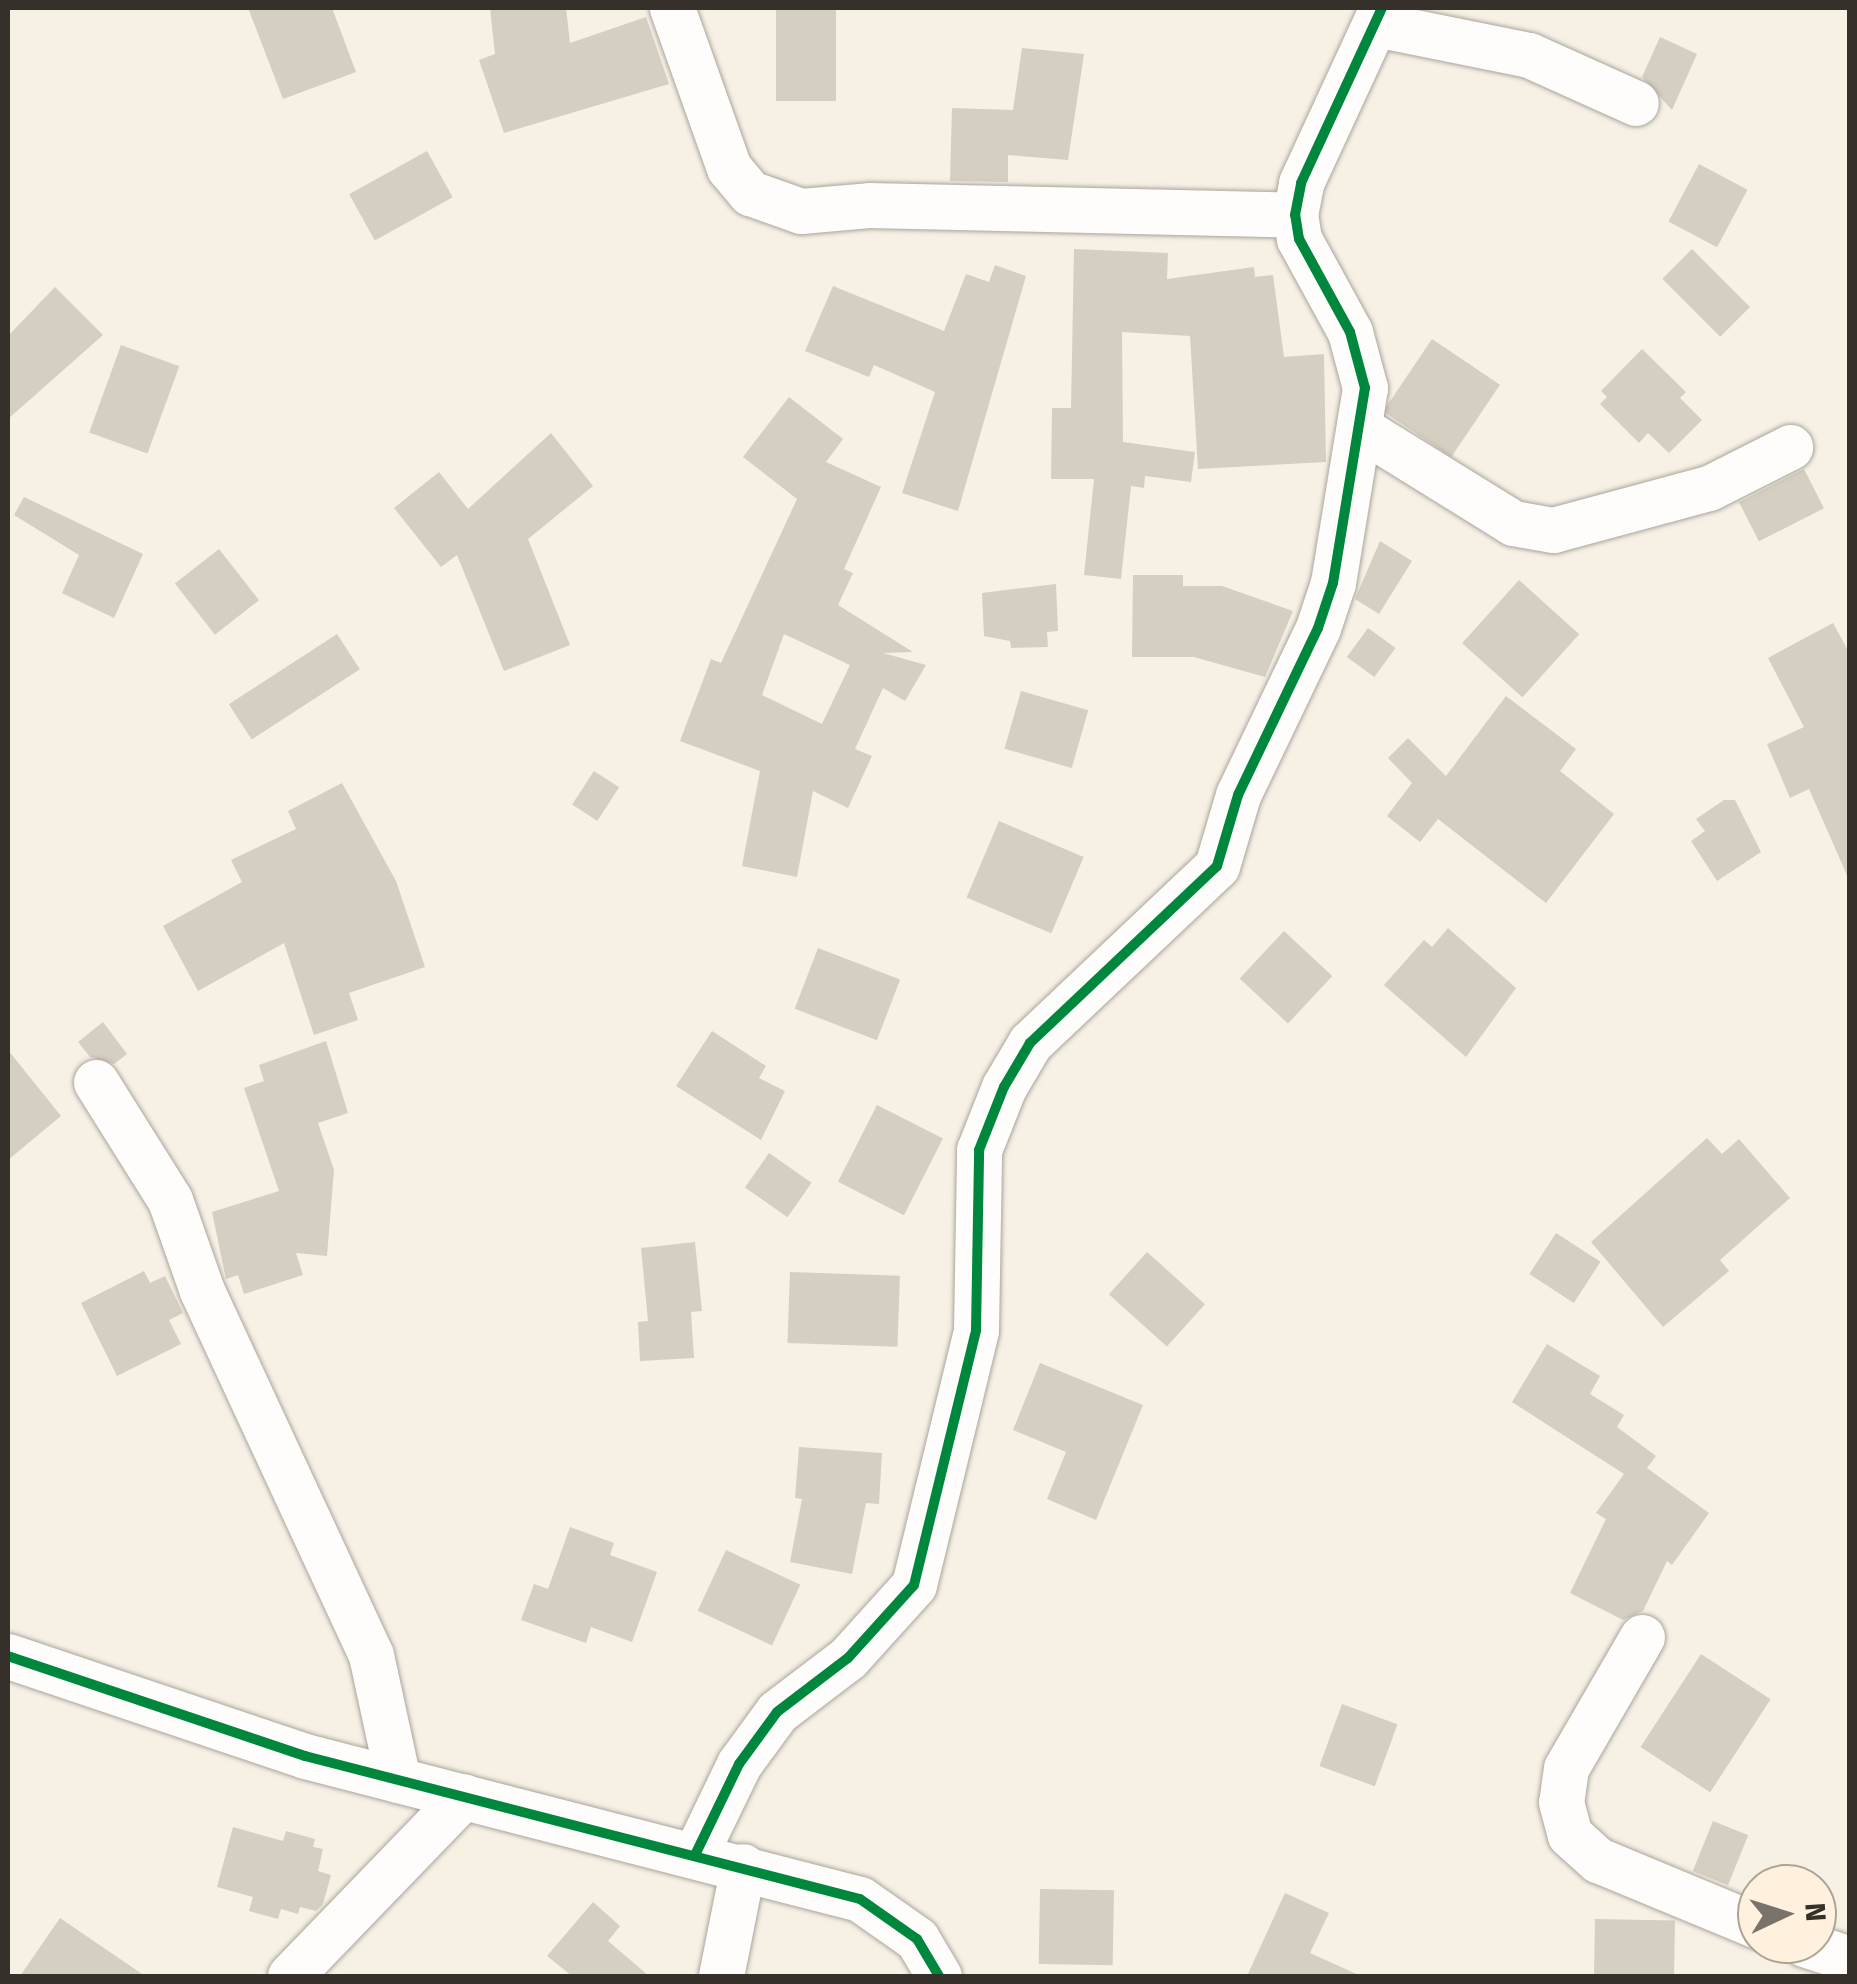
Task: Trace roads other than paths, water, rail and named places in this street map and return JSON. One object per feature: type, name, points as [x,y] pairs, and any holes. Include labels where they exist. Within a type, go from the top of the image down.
[{"type":"street","points":[[672,8],[729,168],[750,193],[800,212],[869,205],[1295,215]]},
{"type":"street","points":[[696,1853],[740,1764],[777,1712],[848,1658],[914,1586],[976,1330],[979,1150],[1030,1043],[1217,866],[1238,795],[1333,582],[1363,430],[1365,388],[1350,332],[1299,239],[1295,215],[1301,183],[1381,16],[1529,55],[1636,103]]},
{"type":"street","points":[[1363,430],[1513,523],[1553,530],[1708,488],[1790,447]]},
{"type":"street","points":[[96,1082],[170,1200],[202,1291],[372,1655],[398,1780]]},
{"type":"street","points":[[1642,1637],[1566,1768],[1561,1802],[1570,1835],[1598,1860],[1737,1918]]},
{"type":"street","points":[[8,1656],[398,1780],[696,1853],[860,1899],[917,1938],[939,1976]]},
{"type":"street","points":[[290,1976],[464,1796]]},
{"type":"street","points":[[721,1976],[743,1866]]}]
